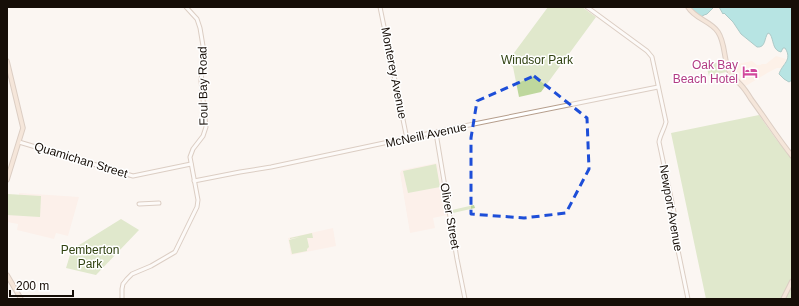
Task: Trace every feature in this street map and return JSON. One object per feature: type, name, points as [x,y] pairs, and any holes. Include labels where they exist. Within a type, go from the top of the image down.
[{"type":"main road","points":[[688,7],[691,12],[716,29],[720,35],[726,63],[731,75],[748,94],[792,156]]},
{"type":"main road","points":[[7,61],[23,124],[7,180]]},
{"type":"main road","points":[[7,275],[21,299]]},
{"type":"main road","points":[[783,299],[792,281]]},
{"type":"street","name":"Foul Bay Road","points":[[122,299],[123,284],[132,274],[152,266],[175,252],[198,206],[190,157],[196,143],[203,136],[206,127],[201,81],[204,57],[200,28],[197,19],[186,7]]},
{"type":"street","name":"Monterey Avenue","points":[[380,7],[407,139]]},
{"type":"street","name":"Newport Avenue","points":[[587,7],[650,53],[652,57],[666,122],[659,142],[674,212],[673,226],[688,299]]},
{"type":"street","name":"McNeill Avenue","points":[[194,181],[275,167],[658,87]]},
{"type":"street","name":"Oliver Street","points":[[436,133],[465,299]]},
{"type":"street","name":"Quamichan Street","points":[[19,142],[133,176],[191,164]]},
{"type":"street","points":[[139,204],[159,203]]},
{"type":"highlighted area","points":[[534,76],[587,118],[589,169],[566,213],[524,218],[471,214],[471,138],[477,101]]},
{"type":"shaded area","name":"Oak Bay Beach Hotel","points":[[776,56],[786,59],[783,68],[777,68],[744,87],[733,75],[729,67],[752,61],[757,65],[766,64]]},
{"type":"shaded area","points":[[436,163],[438,165],[447,215],[433,218],[435,228],[410,233],[400,173],[402,170]]},
{"type":"shaded area","points":[[19,193],[79,197],[68,236],[56,233],[54,239],[17,230],[18,224],[7,222],[7,194],[19,195]]},
{"type":"shaded area","points":[[333,228],[336,246],[291,255],[288,238]]},
{"type":"green space","name":"Windsor Park","points":[[548,7],[582,7],[596,17],[541,92],[519,97],[513,67],[511,65],[513,63],[511,57]]},
{"type":"green space","points":[[724,61],[726,72],[709,76],[706,65]]},
{"type":"green space","points":[[759,115],[792,159],[792,299],[706,299],[671,133]]},
{"type":"green space","points":[[436,164],[440,187],[408,193],[403,171]]},
{"type":"green space","points":[[7,194],[41,196],[40,217],[7,215]]},
{"type":"green space","points":[[474,205],[475,208],[453,213],[452,210]]},
{"type":"green space","name":"Pemberton Park","points":[[121,219],[139,230],[96,275],[66,268],[70,255],[76,247]]},
{"type":"green space","points":[[312,233],[313,238],[307,238],[309,247],[307,251],[292,254],[289,240],[300,237],[290,238]]},
{"type":"water","points":[[690,7],[714,7],[707,14],[701,17]]},
{"type":"water","points":[[719,7],[792,7],[792,80],[789,82],[779,74],[788,56],[785,48],[783,48],[781,52],[778,51],[770,34],[768,33],[762,46],[757,47],[741,34],[733,22],[724,13],[723,14]]},
{"type":"place","name":"Oak Bay Beach Hotel","points":[[750,72]]}]
